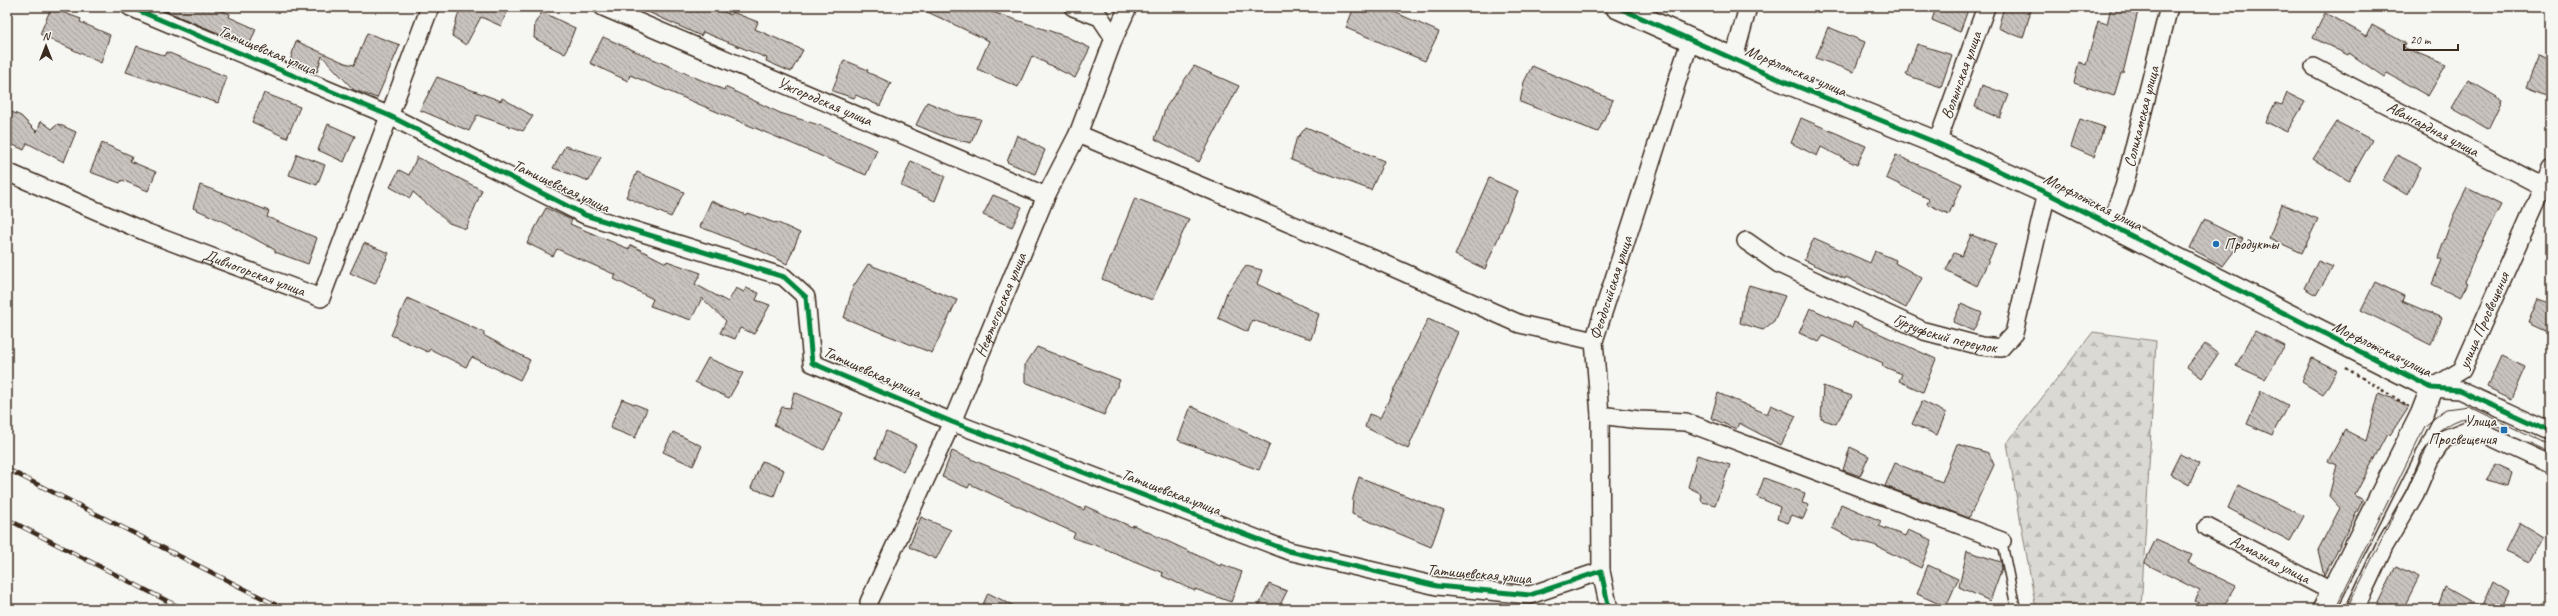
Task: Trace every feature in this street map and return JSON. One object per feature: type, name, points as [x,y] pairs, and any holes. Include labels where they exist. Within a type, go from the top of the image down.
[{"type":"street","name":"Татищевская улица","points":[[130,7],[390,116],[585,215],[784,277],[806,297],[807,328],[812,363],[952,422],[1289,551],[1430,585],[1530,595],[1601,571]]},
{"type":"street","points":[[390,116],[430,7]]},
{"type":"street","name":"Ужгородская улица","points":[[603,7],[1046,196]]},
{"type":"street","points":[[1073,7],[1100,17],[1114,38]]},
{"type":"street","name":"Нефтегорская улица","points":[[869,602],[952,422],[1046,196],[1078,134],[1114,38],[1128,7]]},
{"type":"street","name":"Морфлотская улица","points":[[1617,7],[1691,38],[1769,75],[1937,143],[2047,193],[2432,388],[2459,390],[2551,432]]},
{"type":"street","points":[[1734,58],[1748,7]]},
{"type":"street","name":"Волынская улица","points":[[1937,143],[1986,7]]},
{"type":"street","name":"Соликамская улица","points":[[2110,225],[2124,187],[2169,7]]},
{"type":"street","name":"Феодосийская улица","points":[[1601,571],[1600,415],[1594,341],[1691,38]]},
{"type":"street","name":"Авангардная улица","points":[[2314,67],[2547,189]]},
{"type":"street","name":"Дивногорская улица","points":[[7,172],[148,233],[321,298],[390,116]]},
{"type":"street","points":[[1078,134],[1376,260],[1520,324],[1594,341]]},
{"type":"street","name":"улица Просвещения","points":[[2432,388],[2462,370],[2547,189],[2551,169]]},
{"type":"street","name":"Гурзуфский переулок","points":[[1746,242],[1779,264],[1924,331],[1981,346],[2001,348],[2014,333],[2047,193]]},
{"type":"street","points":[[2329,600],[2422,414],[2432,388]]},
{"type":"street","points":[[1600,415],[1639,420],[1686,422],[2002,541]]},
{"type":"street","points":[[2355,609],[2384,547],[2415,494],[2430,459],[2444,439],[2472,428],[2551,465]]},
{"type":"street","name":"Алмазная улица","points":[[2207,527],[2329,600]]},
{"type":"street","points":[[1601,571],[1609,609]]},
{"type":"street","points":[[2369,581],[2366,602],[2369,609]]},
{"type":"lane","points":[[2002,541],[2016,609]]},
{"type":"path","points":[[2340,365],[2422,414]]},
{"type":"green space","points":[[2093,332],[2156,341],[2141,609],[2036,609],[2007,443]]},
{"type":"building","points":[[156,7],[211,7],[230,14],[229,17],[256,29],[249,46]]},
{"type":"building","points":[[457,7],[509,7],[501,26],[481,17],[466,45],[452,36],[460,8]]},
{"type":"building","points":[[637,7],[711,7],[731,15],[732,12],[758,22],[755,29],[803,50],[791,72],[766,61],[767,58],[703,32],[701,36]]},
{"type":"building","points":[[917,7],[977,7],[1065,36],[1090,48],[1075,78],[1032,56],[1018,87],[977,69],[989,41]]},
{"type":"building","points":[[1354,7],[1383,7],[1439,32],[1425,61],[1346,28]]},
{"type":"building","points":[[1936,7],[1969,7],[1960,32],[1932,20]]},
{"type":"building","points":[[2004,7],[2032,7],[2023,38],[1998,28]]},
{"type":"building","points":[[2111,7],[2139,7],[2123,73],[2121,73],[2114,96],[2074,83],[2079,62],[2086,65],[2098,21],[2107,24]]},
{"type":"building","points":[[51,8],[81,19],[80,22],[110,35],[101,63],[40,34]]},
{"type":"building","points":[[542,12],[575,28],[565,54],[534,38],[535,23]]},
{"type":"building","points":[[2325,13],[2367,36],[2372,25],[2405,43],[2403,47],[2446,65],[2428,96],[2387,73],[2384,77],[2349,53],[2348,55],[2313,38]]},
{"type":"building","points":[[1828,27],[1865,42],[1854,72],[1816,58]]},
{"type":"building","points":[[367,33],[400,45],[377,98],[354,90],[322,56],[317,72],[290,61],[296,41],[345,63],[354,65]]},
{"type":"building","points":[[603,37],[724,90],[725,87],[780,113],[822,126],[877,150],[866,175],[630,75],[628,81],[590,63]]},
{"type":"building","points":[[1917,44],[1952,55],[1941,87],[1906,75]]},
{"type":"building","points":[[137,46],[165,56],[167,52],[227,77],[218,103],[126,72]]},
{"type":"building","points":[[2539,55],[2551,61],[2551,97],[2526,87]]},
{"type":"building","points":[[844,60],[868,70],[867,72],[891,83],[880,106],[856,95],[854,98],[832,91]]},
{"type":"building","points":[[1194,66],[1239,86],[1199,162],[1155,139],[1166,107]]},
{"type":"building","points":[[1532,66],[1613,100],[1598,132],[1520,102],[1524,82]]},
{"type":"building","points":[[437,77],[501,101],[502,98],[533,116],[523,131],[477,115],[469,131],[420,110]]},
{"type":"building","points":[[2468,80],[2502,100],[2488,129],[2452,108]]},
{"type":"building","points":[[1982,85],[2009,95],[2000,118],[1975,107]]},
{"type":"building","points":[[264,93],[300,107],[287,138],[252,122]]},
{"type":"building","points":[[2287,93],[2305,102],[2287,132],[2266,122],[2275,103],[2282,105]]},
{"type":"building","points":[[927,102],[958,115],[981,119],[971,143],[945,137],[916,125]]},
{"type":"building","points":[[7,110],[21,116],[37,132],[41,121],[52,129],[58,124],[76,132],[64,162],[27,143],[24,150],[7,142]]},
{"type":"building","points":[[1801,118],[1866,146],[1857,165],[1821,147],[1817,156],[1791,143]]},
{"type":"building","points":[[2080,119],[2104,127],[2094,157],[2071,147]]},
{"type":"building","points":[[2337,122],[2372,140],[2349,181],[2313,159]]},
{"type":"building","points":[[328,124],[355,136],[344,162],[318,150]]},
{"type":"building","points":[[1306,127],[1384,161],[1371,190],[1291,160],[1296,140]]},
{"type":"building","points":[[1017,135],[1045,150],[1035,174],[1007,162]]},
{"type":"building","points":[[102,143],[132,156],[130,161],[156,172],[148,191],[122,180],[120,183],[90,172]]},
{"type":"building","points":[[565,146],[601,157],[589,181],[553,168]]},
{"type":"building","points":[[297,154],[325,165],[317,185],[289,175]]},
{"type":"building","points":[[1896,155],[1962,184],[1949,214],[1927,204],[1929,199],[1886,178]]},
{"type":"building","points":[[2397,155],[2421,167],[2407,195],[2383,180]]},
{"type":"building","points":[[417,157],[482,190],[466,229],[449,223],[413,192],[410,198],[390,187],[399,170],[409,175]]},
{"type":"building","points":[[911,161],[945,176],[935,201],[901,186]]},
{"type":"building","points":[[637,172],[684,192],[671,217],[626,197]]},
{"type":"building","points":[[1489,178],[1518,191],[1485,269],[1455,255]]},
{"type":"building","points":[[200,185],[269,211],[267,217],[317,238],[308,264],[275,252],[275,250],[226,223],[193,208]]},
{"type":"building","points":[[2467,188],[2501,205],[2476,253],[2465,282],[2468,283],[2460,298],[2432,284],[2442,260],[2438,258],[2453,216]]},
{"type":"building","points":[[993,195],[1022,207],[1012,227],[983,215]]},
{"type":"building","points":[[1135,198],[1189,219],[1152,300],[1102,279]]},
{"type":"building","points":[[711,201],[746,215],[747,213],[775,223],[776,222],[800,233],[787,264],[759,250],[700,227]]},
{"type":"building","points":[[2282,204],[2318,219],[2302,253],[2269,238]]},
{"type":"building","points":[[546,208],[572,220],[570,224],[629,249],[631,245],[666,263],[667,261],[701,273],[695,284],[728,302],[736,288],[744,292],[746,288],[759,293],[756,300],[770,305],[754,334],[740,328],[735,339],[720,333],[726,321],[702,298],[691,320],[650,306],[653,299],[614,279],[616,275],[557,249],[553,256],[527,243]]},
{"type":"building","name":"Продукты","points":[[2204,220],[2243,239],[2223,266],[2190,248]]},
{"type":"building","points":[[1971,235],[1996,244],[1977,286],[1946,270],[1954,253],[1962,256]]},
{"type":"building","points":[[1814,238],[1870,263],[1875,251],[1896,260],[1895,263],[1922,278],[1906,308],[1846,277],[1845,279],[1804,260]]},
{"type":"building","points":[[364,243],[389,253],[375,284],[350,273]]},
{"type":"building","points":[[2318,261],[2333,267],[2316,295],[2304,288]]},
{"type":"building","points":[[868,264],[957,300],[932,353],[844,318],[853,287]]},
{"type":"building","points":[[1246,266],[1262,270],[1257,284],[1319,314],[1311,339],[1252,320],[1248,332],[1218,318],[1227,292]]},
{"type":"building","points":[[2375,282],[2404,296],[2402,301],[2442,318],[2431,345],[2361,310]]},
{"type":"building","points":[[1749,285],[1785,296],[1774,321],[1763,330],[1740,323],[1743,303]]},
{"type":"building","points":[[407,298],[485,333],[483,335],[530,360],[520,380],[472,357],[466,367],[430,349],[428,352],[391,335]]},
{"type":"building","points":[[2538,299],[2551,305],[2551,334],[2528,323]]},
{"type":"building","points":[[1961,304],[1982,313],[1973,331],[1953,322]]},
{"type":"building","points":[[1810,308],[1852,327],[1854,322],[1936,359],[1923,392],[1899,381],[1902,374],[1882,366],[1883,363],[1823,336],[1819,342],[1799,333]]},
{"type":"building","points":[[1428,319],[1458,332],[1408,449],[1365,427],[1369,414],[1380,418]]},
{"type":"building","points":[[2255,331],[2285,346],[2265,379],[2236,366]]},
{"type":"building","points":[[2205,344],[2218,354],[2202,378],[2187,367]]},
{"type":"building","points":[[1037,347],[1120,380],[1104,415],[1025,382],[1025,365]]},
{"type":"building","points":[[2501,356],[2525,367],[2511,399],[2487,387]]},
{"type":"building","points":[[708,358],[743,373],[729,398],[695,382]]},
{"type":"building","points":[[2312,358],[2337,370],[2323,395],[2302,382]]},
{"type":"building","points":[[1823,386],[1852,396],[1836,424],[1821,419]]},
{"type":"building","points":[[2261,391],[2288,405],[2272,435],[2247,424]]},
{"type":"building","points":[[794,392],[843,413],[824,450],[774,425],[782,407],[790,408]]},
{"type":"building","points":[[1718,393],[1767,414],[1771,405],[1796,416],[1781,445],[1739,423],[1736,429],[1711,418]]},
{"type":"building","points":[[2379,393],[2409,406],[2390,435],[2387,434],[2355,495],[2363,500],[2324,576],[2318,550],[2340,508],[2329,496],[2337,465],[2328,461],[2345,430],[2366,441]]},
{"type":"building","points":[[622,399],[647,409],[635,438],[610,428]]},
{"type":"building","points":[[1922,401],[1946,413],[1937,435],[1912,424]]},
{"type":"building","points":[[1191,406],[1270,444],[1259,470],[1178,440]]},
{"type":"building","points":[[886,431],[916,445],[903,472],[876,457]]},
{"type":"building","points":[[673,432],[702,446],[693,466],[663,452]]},
{"type":"building","points":[[1957,444],[1989,453],[1994,465],[1969,518],[1885,486],[1895,463],[1942,482]]},
{"type":"building","points":[[1850,447],[1869,456],[1860,476],[1843,470]]},
{"type":"building","points":[[952,451],[1044,490],[1084,510],[1085,506],[1132,527],[1133,525],[1220,566],[1221,564],[1242,572],[1231,602],[1195,589],[1195,591],[1162,576],[1163,573],[1098,546],[1073,538],[1075,533],[970,484],[968,488],[942,477]]},
{"type":"building","points":[[2180,454],[2199,464],[2189,485],[2170,474]]},
{"type":"building","points":[[1697,455],[1730,465],[1715,505],[1702,502],[1700,493],[1688,487]]},
{"type":"building","points":[[762,461],[784,470],[774,496],[751,488]]},
{"type":"building","points":[[2496,465],[2513,473],[2509,486],[2486,480]]},
{"type":"building","points":[[1359,477],[1444,511],[1431,547],[1352,514],[1353,498]]},
{"type":"building","points":[[1764,478],[1805,493],[1802,503],[1809,505],[1803,519],[1792,515],[1788,523],[1777,519],[1780,507],[1757,497]]},
{"type":"building","points":[[2238,485],[2304,516],[2290,541],[2228,508]]},
{"type":"building","points":[[1841,504],[1881,521],[1879,526],[1905,536],[1908,530],[1932,540],[1921,568],[1874,545],[1855,540],[1832,528]]},
{"type":"building","points":[[921,517],[951,530],[936,559],[909,547]]},
{"type":"building","points":[[2520,523],[2543,537],[2530,562],[2506,551]]},
{"type":"building","points":[[2156,539],[2192,555],[2188,563],[2236,586],[2222,609],[2208,609],[2195,601],[2200,591],[2144,563]]},
{"type":"building","points":[[1967,551],[2001,562],[2002,568],[1990,601],[1959,587]]},
{"type":"building","points":[[1928,565],[1958,579],[1946,607],[1917,594]]},
{"type":"building","points":[[2396,566],[2419,577],[2403,609],[2390,609],[2378,603]]},
{"type":"building","points":[[2493,582],[2509,592],[2501,609],[2491,609],[2483,605]]},
{"type":"building","points":[[1269,584],[1287,591],[1278,609],[1257,609]]},
{"type":"building","points":[[2445,587],[2484,609],[2437,609]]},
{"type":"building","points":[[988,593],[1020,609],[981,609]]},
{"type":"tram line","points":[[2335,609],[2425,426],[2446,409],[2468,406],[2551,446]]},
{"type":"tram line","points":[[2347,609],[2433,436],[2451,423],[2466,418],[2482,421],[2503,429]]},
{"type":"tram line","points":[[2530,443],[2551,453]]},
{"type":"railway","points":[[7,469],[284,609]]},
{"type":"railway","points":[[7,519],[183,609]]},
{"type":"cycle path","points":[[130,7],[390,116],[585,215],[784,277],[806,297],[812,363],[952,422],[1289,551],[1437,586],[1530,595],[1601,571],[1609,609]]},
{"type":"cycle path","points":[[1617,7],[1769,75],[1937,143],[2047,193],[2432,388],[2459,390],[2551,432]]},
{"type":"place","name":"Продукты","points":[[2216,244]]},
{"type":"place","name":"Улица Просвещения","points":[[2504,430]]}]
